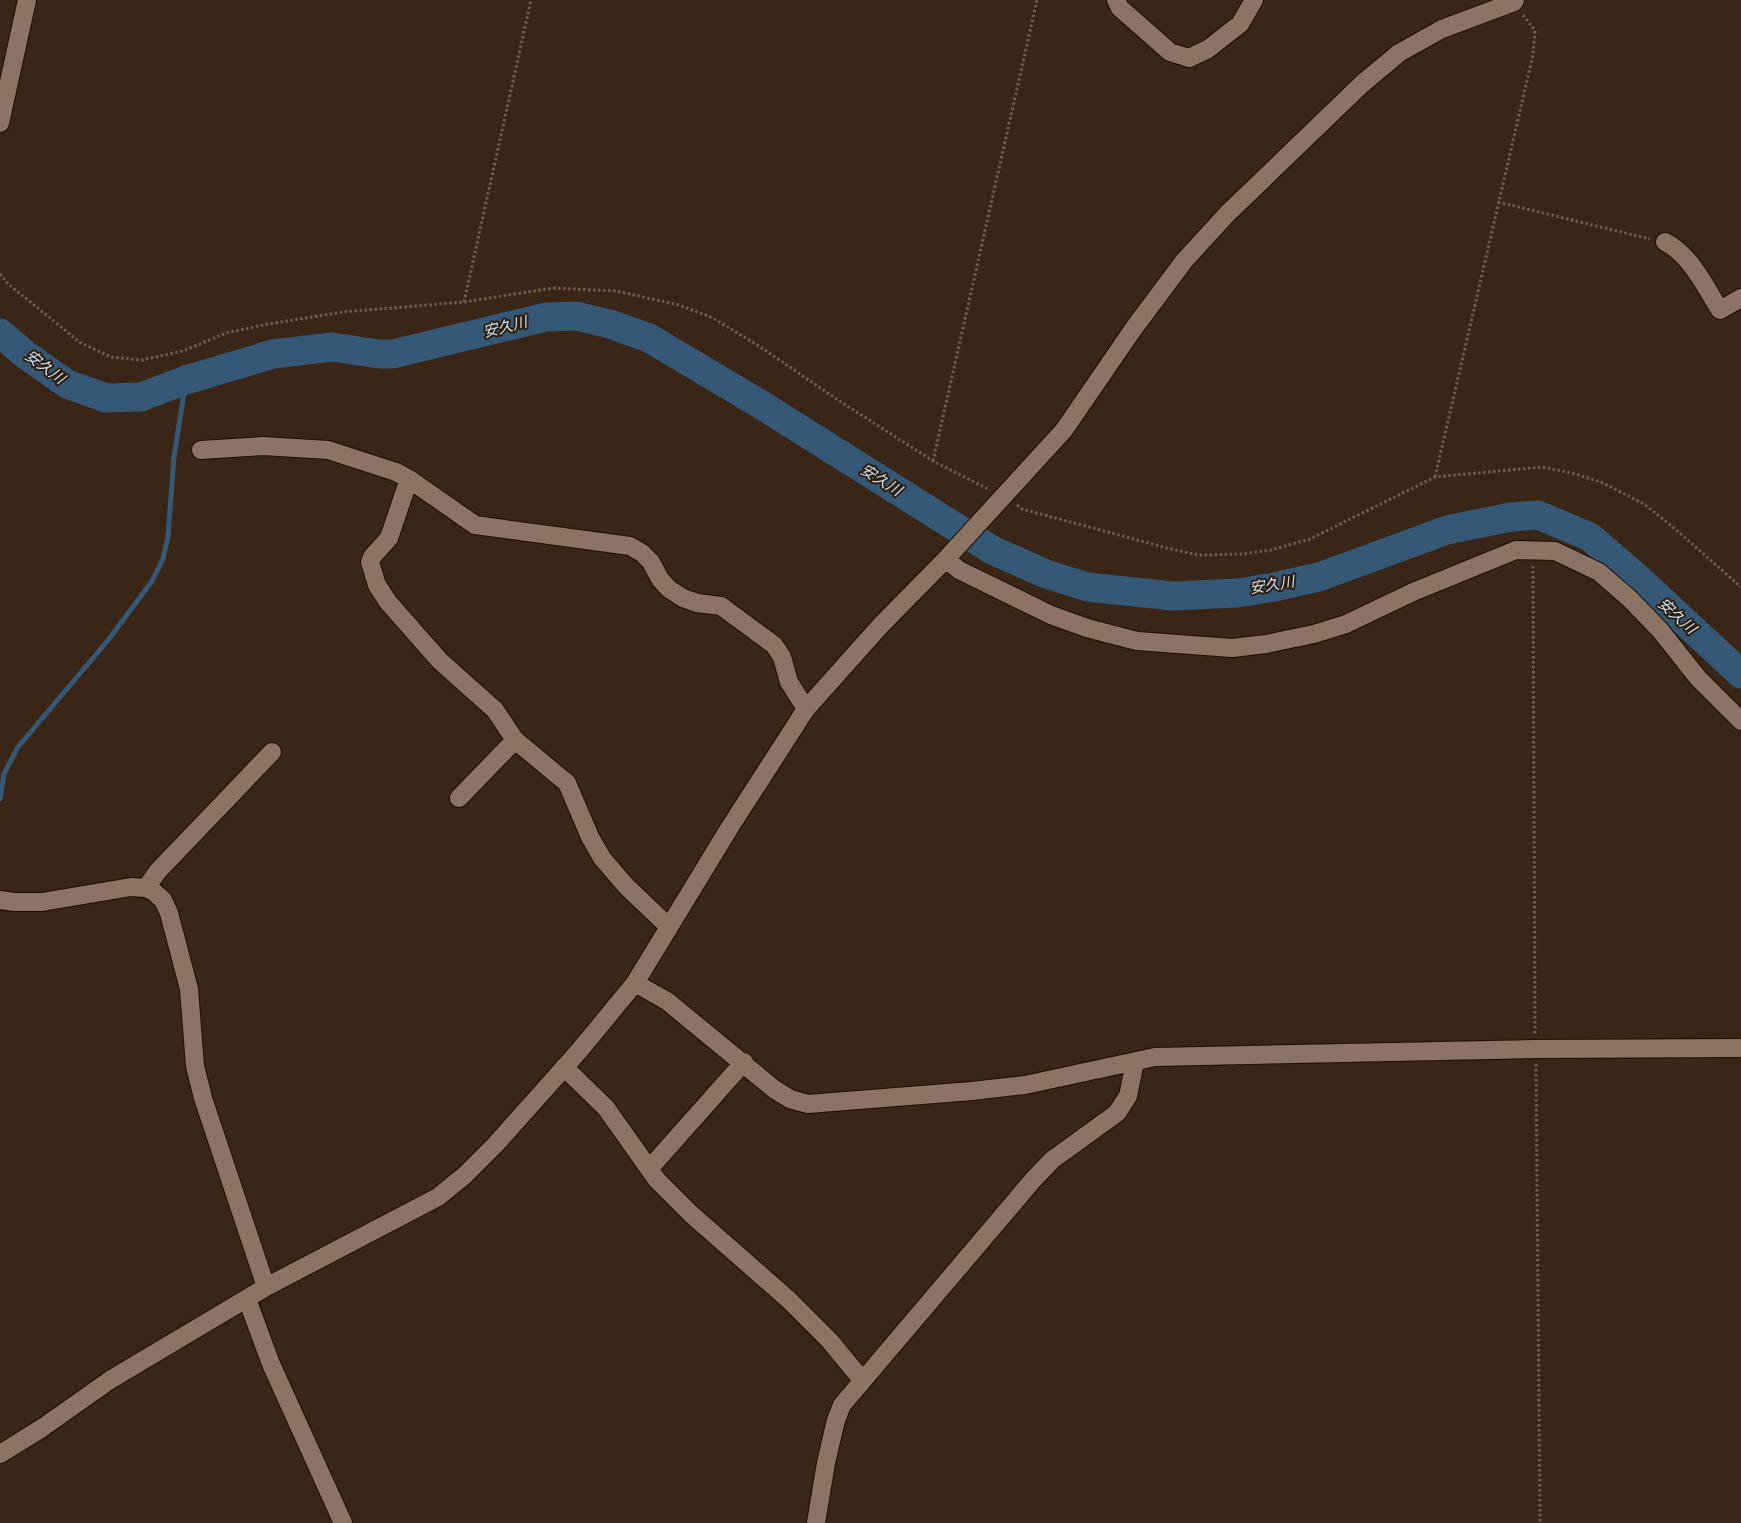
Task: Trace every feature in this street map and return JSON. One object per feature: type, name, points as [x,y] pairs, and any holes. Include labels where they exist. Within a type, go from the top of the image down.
[{"type":"street","points":[[0,123],[27,0]]},
{"type":"street","points":[[1116,0],[1120,8],[1170,52],[1189,58],[1208,50],[1240,24],[1254,0]]},
{"type":"street","points":[[0,1454],[42,1428],[110,1380],[266,1287],[438,1197],[465,1175],[495,1145],[564,1067],[635,982],[770,762],[806,709],[882,625],[946,560],[1064,430],[1134,328],[1184,261],[1227,214],[1362,84],[1399,53],[1442,29],[1513,1]]},
{"type":"street","points":[[1665,242],[1676,248],[1684,256],[1720,310],[1741,298]]},
{"type":"street","points":[[201,450],[263,446],[328,450],[396,472],[409,479],[474,525],[630,546],[642,553],[651,562],[660,579],[669,589],[683,598],[721,606],[774,645],[782,657],[789,682],[806,709]]},
{"type":"street","points":[[409,479],[389,538],[372,556],[370,562],[377,585],[388,602],[440,661],[495,710],[516,740],[567,784],[590,837],[602,858],[626,886],[668,926]]},
{"type":"street","points":[[946,560],[959,570],[1051,615],[1087,628],[1137,641],[1232,648],[1266,644],[1314,634],[1346,624],[1413,592],[1516,550],[1555,551],[1599,572],[1630,599],[1654,624],[1698,678],[1741,721]]},
{"type":"street","points":[[459,798],[516,740]]},
{"type":"street","points":[[146,888],[158,871],[272,752]]},
{"type":"street","points":[[0,900],[42,902],[131,887],[146,888],[163,900],[169,913],[189,989],[194,1066],[266,1287]]},
{"type":"street","points":[[635,982],[667,1001],[744,1062],[774,1089],[790,1099],[808,1104],[1025,1085],[1155,1057],[1536,1048],[1741,1048]]},
{"type":"street","points":[[649,1169],[744,1062]]},
{"type":"street","points":[[816,1523],[826,1463],[836,1420],[842,1405],[1033,1180],[1052,1160],[1117,1113],[1128,1096],[1134,1062]]},
{"type":"street","points":[[564,1067],[606,1108],[657,1180],[691,1214],[814,1324],[862,1380]]},
{"type":"street","points":[[246,1300],[271,1364],[343,1523]]},
{"type":"path","points":[[464,302],[531,0]]},
{"type":"path","points":[[933,461],[1038,0]]},
{"type":"path","points":[[1435,477],[1533,55],[1535,30],[1513,1]]},
{"type":"path","points":[[1498,202],[1665,242]]},
{"type":"path","points":[[0,274],[8,284],[81,343],[111,357],[142,360],[183,351],[226,333],[343,312],[464,302],[553,288],[616,291],[679,305],[711,317],[760,346],[838,400],[933,461],[1004,497],[1022,509],[1167,548],[1198,555],[1243,554],[1272,550],[1310,539],[1435,477],[1542,467],[1572,473],[1601,482],[1644,504],[1741,587]]},
{"type":"path","points":[[1533,550],[1540,1523]]},
{"type":"waterway","name":"安久川","points":[[0,333],[26,355],[67,384],[106,398],[141,397],[186,380],[273,354],[332,347],[379,354],[393,354],[546,317],[576,316],[610,324],[649,338],[760,404],[992,550],[1046,574],[1087,587],[1173,596],[1238,593],[1319,577],[1447,530],[1511,517],[1538,515],[1590,537],[1642,582],[1741,674]]},
{"type":"waterway","points":[[0,799],[4,774],[18,747],[109,639],[152,581],[163,559],[168,536],[174,457],[186,380]]}]
